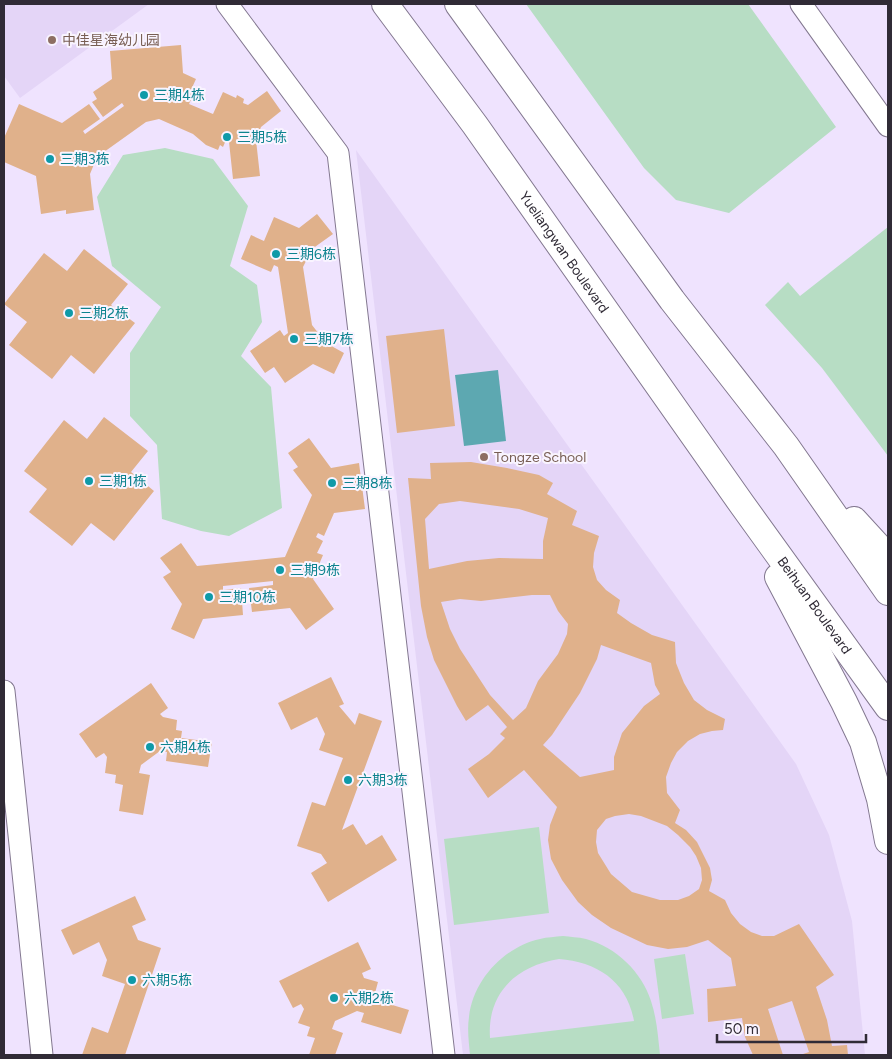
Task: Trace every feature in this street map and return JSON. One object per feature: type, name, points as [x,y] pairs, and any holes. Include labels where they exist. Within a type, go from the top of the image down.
[{"type":"main road","name":"Yueliangwan Boulevard","points":[[385,4],[475,125],[741,503]]},
{"type":"main road","points":[[458,4],[667,292],[786,446],[888,592]]},
{"type":"main road","points":[[786,446],[888,557]]},
{"type":"main road","name":"Beihuan Boulevard","points":[[741,503],[888,707]]},
{"type":"main road","points":[[741,503],[863,742],[880,799],[888,841]]},
{"type":"street","points":[[227,4],[338,153],[444,1055]]},
{"type":"street","points":[[802,4],[888,126]]},
{"type":"street","points":[[4,691],[42,1055]]},
{"type":"shaded area","name":"中佳星海幼儿园","points":[[4,4],[149,4],[20,98],[4,76]]},
{"type":"shaded area","points":[[526,4],[748,4],[836,127],[729,213],[676,200],[644,168]]},
{"type":"shaded area","points":[[165,148],[213,159],[248,206],[230,266],[257,285],[262,322],[241,356],[271,387],[282,508],[229,536],[201,531],[162,519],[157,445],[130,416],[130,353],[161,307],[112,266],[97,197],[123,155]]},
{"type":"shaded area","name":"Tongze School","points":[[356,150],[796,764],[829,835],[852,921],[865,1055],[463,1055]]},
{"type":"shaded area","points":[[888,227],[888,456],[822,368],[765,305],[788,282],[800,296]]},
{"type":"shaded area","points":[[498,370],[506,441],[464,446],[455,375]]},
{"type":"shaded area","points":[[539,827],[549,913],[454,925],[444,839]]},
{"type":"shaded area","points":[[548,937],[583,938],[608,948],[634,971],[647,990],[651,1001],[656,1021],[660,1055],[470,1055],[468,1032],[472,1003],[477,990],[492,967],[514,949],[527,943]],"holes":[[[559,959],[573,961],[598,969],[608,976],[625,995],[634,1021],[490,1038],[490,1022],[493,1008],[507,984],[517,975],[544,963]]]},
{"type":"shaded area","points":[[685,954],[694,1014],[662,1019],[654,959]]},
{"type":"building","points":[[181,45],[183,73],[196,79],[191,90],[195,91],[189,104],[213,114],[223,92],[236,98],[237,95],[244,99],[243,103],[248,105],[267,91],[281,111],[261,127],[256,140],[260,176],[233,179],[229,142],[226,140],[223,147],[220,145],[218,150],[206,145],[193,134],[159,119],[146,122],[97,157],[90,174],[94,210],[66,214],[66,210],[41,214],[36,176],[4,162],[4,138],[19,104],[62,123],[89,104],[100,119],[83,131],[85,134],[124,106],[122,103],[103,117],[92,102],[97,99],[93,92],[112,79],[110,51]]},
{"type":"building","points":[[317,214],[333,234],[312,249],[303,267],[312,325],[326,343],[344,353],[334,374],[313,364],[285,383],[274,367],[265,373],[250,351],[280,330],[284,336],[288,333],[278,267],[274,265],[271,272],[241,259],[251,235],[264,241],[274,217],[299,228]]},
{"type":"building","name":"三期2栋","points":[[84,249],[128,284],[111,305],[135,323],[94,374],[71,355],[52,379],[9,345],[27,322],[4,304],[44,253],[67,271]]},
{"type":"building","points":[[444,329],[455,426],[397,433],[386,336]]},
{"type":"building","name":"三期1栋","points":[[104,417],[148,451],[131,472],[154,491],[114,541],[91,523],[72,546],[29,512],[47,489],[24,471],[64,420],[87,439]]},
{"type":"building","points":[[309,438],[331,468],[359,463],[365,509],[334,513],[324,536],[318,533],[316,537],[323,541],[317,553],[323,555],[313,579],[334,609],[306,630],[290,608],[252,612],[249,588],[273,585],[273,581],[223,586],[223,590],[241,588],[243,615],[203,619],[194,639],[171,629],[182,604],[163,577],[171,572],[160,558],[181,543],[197,566],[285,557],[312,495],[293,470],[298,467],[288,453]]},
{"type":"building","points":[[471,462],[539,475],[553,483],[547,494],[577,511],[572,525],[599,536],[594,553],[593,567],[597,580],[606,590],[620,600],[617,613],[652,635],[675,642],[676,663],[684,683],[694,700],[707,710],[725,719],[723,730],[700,734],[688,741],[677,752],[671,763],[666,777],[667,793],[680,810],[675,823],[686,830],[697,842],[710,868],[712,880],[709,891],[725,900],[731,913],[740,924],[751,932],[762,936],[774,936],[799,924],[834,975],[816,987],[827,1020],[832,1046],[847,1045],[848,1055],[800,1055],[809,1052],[792,1001],[768,1009],[783,1055],[753,1055],[745,1037],[742,1018],[708,1022],[707,989],[736,986],[731,958],[708,940],[687,947],[668,949],[647,945],[611,928],[592,915],[578,902],[562,880],[551,859],[548,840],[550,825],[557,807],[524,770],[488,798],[468,769],[489,754],[505,738],[500,734],[507,727],[488,705],[466,721],[434,660],[421,606],[408,478],[431,479],[430,463]],"holes":[[[460,501],[519,509],[548,518],[543,541],[543,559],[499,558],[467,561],[429,569],[425,519],[439,504]],[[532,595],[550,595],[558,611],[568,624],[567,634],[558,654],[538,681],[526,708],[513,720],[490,695],[460,649],[450,629],[441,602],[460,599],[481,601]],[[601,645],[651,663],[655,685],[660,694],[644,706],[622,733],[614,757],[614,770],[580,777],[543,745],[552,735],[580,693],[597,659]],[[629,814],[641,816],[667,826],[678,835],[690,847],[701,868],[702,880],[699,889],[689,896],[678,900],[660,900],[632,892],[611,874],[598,853],[596,842],[597,830],[606,819]]]},
{"type":"building","name":"六期3栋","points":[[331,677],[344,704],[339,706],[355,725],[359,713],[382,721],[342,830],[353,824],[366,845],[382,835],[397,860],[328,902],[311,873],[327,863],[321,854],[297,846],[312,802],[325,806],[343,758],[319,750],[325,734],[317,717],[291,730],[278,703]]},
{"type":"building","name":"六期4栋","points":[[151,683],[168,708],[160,714],[163,717],[177,720],[176,730],[182,731],[181,738],[212,742],[208,767],[166,761],[167,752],[160,751],[141,765],[139,773],[150,775],[143,815],[119,811],[123,785],[115,783],[116,775],[105,773],[107,757],[104,753],[96,758],[79,734]]},
{"type":"building","name":"六期5栋","points":[[135,896],[146,920],[132,926],[138,940],[161,948],[125,1055],[82,1055],[92,1027],[108,1033],[125,984],[102,976],[107,960],[99,942],[73,955],[61,930]]},
{"type":"building","name":"六期2栋","points":[[358,942],[371,969],[362,973],[364,978],[378,982],[375,993],[381,994],[379,1001],[409,1010],[401,1034],[361,1022],[364,1013],[357,1011],[335,1021],[332,1029],[343,1033],[335,1055],[309,1055],[315,1038],[307,1036],[310,1027],[298,1023],[304,1009],[301,1004],[293,1008],[279,981]]},
{"type":"place","name":"中佳星海幼儿园","points":[[52,40]]},
{"type":"place","name":"三期4栋","points":[[144,95]]},
{"type":"place","name":"三期5栋","points":[[227,137]]},
{"type":"place","name":"三期3栋","points":[[50,159]]},
{"type":"place","name":"三期6栋","points":[[276,254]]},
{"type":"place","name":"三期2栋","points":[[69,313]]},
{"type":"place","name":"三期7栋","points":[[294,339]]},
{"type":"place","name":"Tongze School","points":[[484,457]]},
{"type":"place","name":"三期1栋","points":[[89,481]]},
{"type":"place","name":"三期8栋","points":[[332,483]]},
{"type":"place","name":"三期9栋","points":[[280,570]]},
{"type":"place","name":"三期10栋","points":[[209,597]]},
{"type":"place","name":"六期4栋","points":[[150,747]]},
{"type":"place","name":"六期3栋","points":[[348,780]]},
{"type":"place","name":"六期5栋","points":[[132,980]]},
{"type":"place","name":"六期2栋","points":[[334,998]]}]
